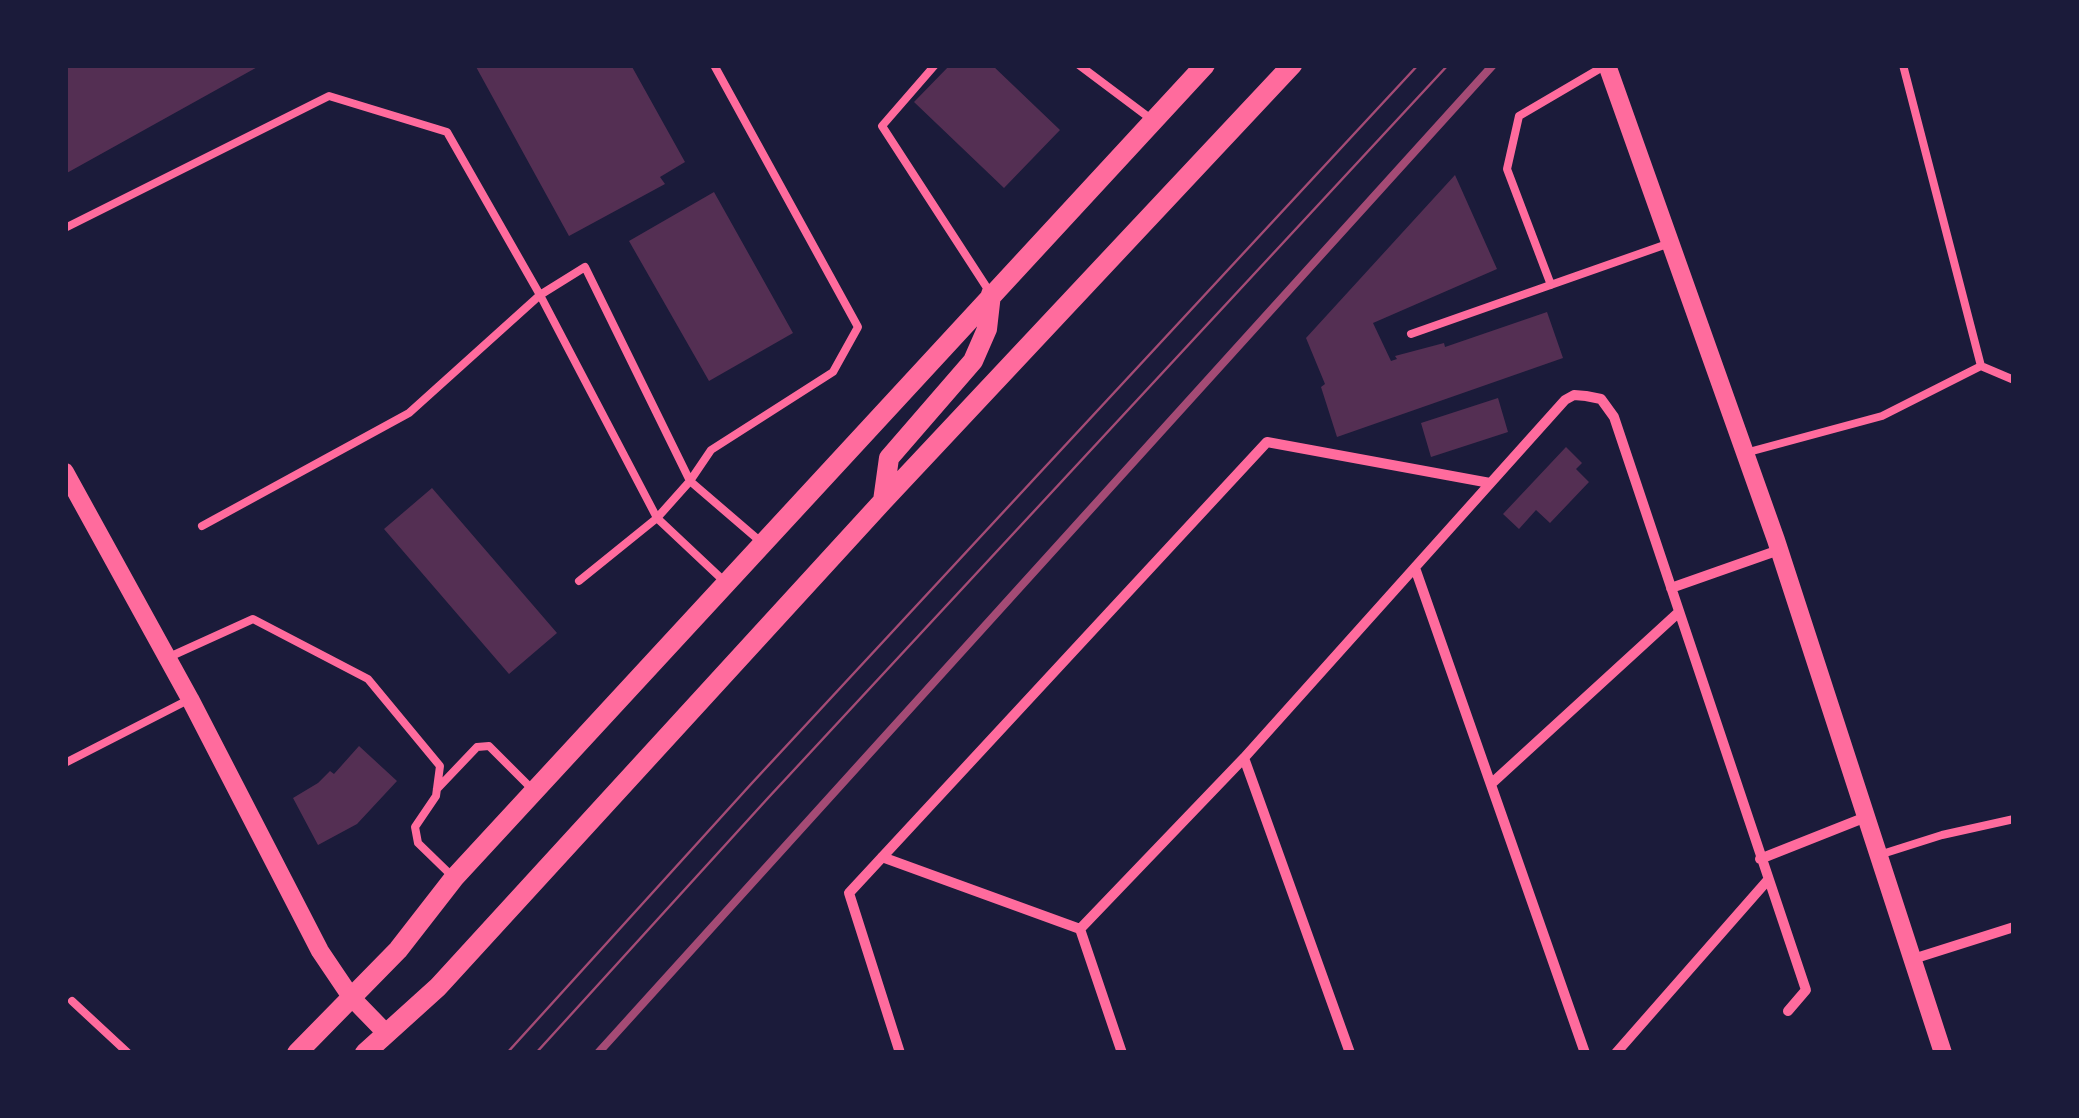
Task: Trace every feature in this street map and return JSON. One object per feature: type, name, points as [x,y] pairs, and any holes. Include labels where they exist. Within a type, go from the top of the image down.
[{"type":"main road","points":[[296,1053],[398,950],[454,878],[1204,65]]},
{"type":"main road","points":[[365,1053],[438,987],[883,501],[1292,65]]},
{"type":"main road","points":[[883,501],[889,458],[973,361],[987,329],[991,294]]},
{"type":"street","points":[[1606,65],[1779,550],[1943,1053]]},
{"type":"street","points":[[1080,930],[1244,758],[1565,400],[1574,395],[1601,399],[1614,417],[1806,990],[1788,1011]]},
{"type":"street","points":[[900,1053],[849,893],[1266,442],[1490,483]]},
{"type":"street","points":[[65,472],[190,700],[320,951],[351,997],[385,1032]]},
{"type":"street","points":[[1671,588],[1779,550]]},
{"type":"street","points":[[1415,568],[1585,1053]]},
{"type":"street","points":[[1491,784],[1679,612]]},
{"type":"street","points":[[1244,758],[1350,1053]]},
{"type":"street","points":[[1760,859],[1866,817]]},
{"type":"street","points":[[882,857],[1080,930]]},
{"type":"street","points":[[1616,1053],[1768,881]]},
{"type":"street","points":[[1913,959],[2014,927]]},
{"type":"street","points":[[1080,930],[1122,1053]]},
{"type":"lane","points":[[579,582],[657,518],[711,450],[832,372],[858,327],[714,65]]},
{"type":"lane","points":[[935,65],[882,126],[991,294]]},
{"type":"lane","points":[[1078,65],[1152,120]]},
{"type":"lane","points":[[1551,285],[1508,169],[1519,116],[1606,65]]},
{"type":"lane","points":[[1903,65],[1982,366]]},
{"type":"lane","points":[[65,228],[329,96],[447,132],[540,295],[657,518],[724,582]]},
{"type":"lane","points":[[1411,334],[1670,243]]},
{"type":"lane","points":[[202,526],[409,413],[540,295],[585,267],[690,481],[762,542]]},
{"type":"lane","points":[[1982,366],[2014,380]]},
{"type":"lane","points":[[1745,453],[1882,416],[1982,366]]},
{"type":"lane","points":[[167,658],[253,619],[368,679],[440,766],[436,796],[415,827],[418,843],[454,878]]},
{"type":"lane","points":[[65,764],[190,700]]},
{"type":"lane","points":[[437,789],[477,748],[489,746],[536,792]]},
{"type":"lane","points":[[1879,855],[1942,835],[2014,819]]},
{"type":"lane","points":[[72,1000],[128,1053]]},
{"type":"building","points":[[65,65],[261,65],[65,174]]},
{"type":"building","points":[[475,65],[631,65],[685,162],[660,177],[665,184],[569,236]]},
{"type":"building","points":[[950,65],[992,65],[1060,130],[1004,188],[914,102]]},
{"type":"building","points":[[1455,175],[1497,269],[1373,323],[1391,361],[1397,359],[1395,356],[1444,343],[1445,347],[1547,312],[1563,358],[1337,437],[1321,387],[1325,384],[1306,338]]},
{"type":"building","points":[[714,192],[793,333],[709,381],[629,241]]},
{"type":"building","points":[[1498,398],[1508,432],[1431,457],[1421,423]]},
{"type":"building","points":[[1566,447],[1582,463],[1576,469],[1589,482],[1550,523],[1536,510],[1519,529],[1503,514]]},
{"type":"building","points":[[432,488],[557,633],[509,674],[384,529]]},
{"type":"building","points":[[359,746],[397,781],[357,824],[318,845],[293,798],[330,771],[334,774]]},
{"type":"tram line","points":[[507,1053],[1418,65]]},
{"type":"tram line","points":[[536,1053],[1448,65]]},
{"type":"railway","points":[[598,1053],[1493,65]]}]
